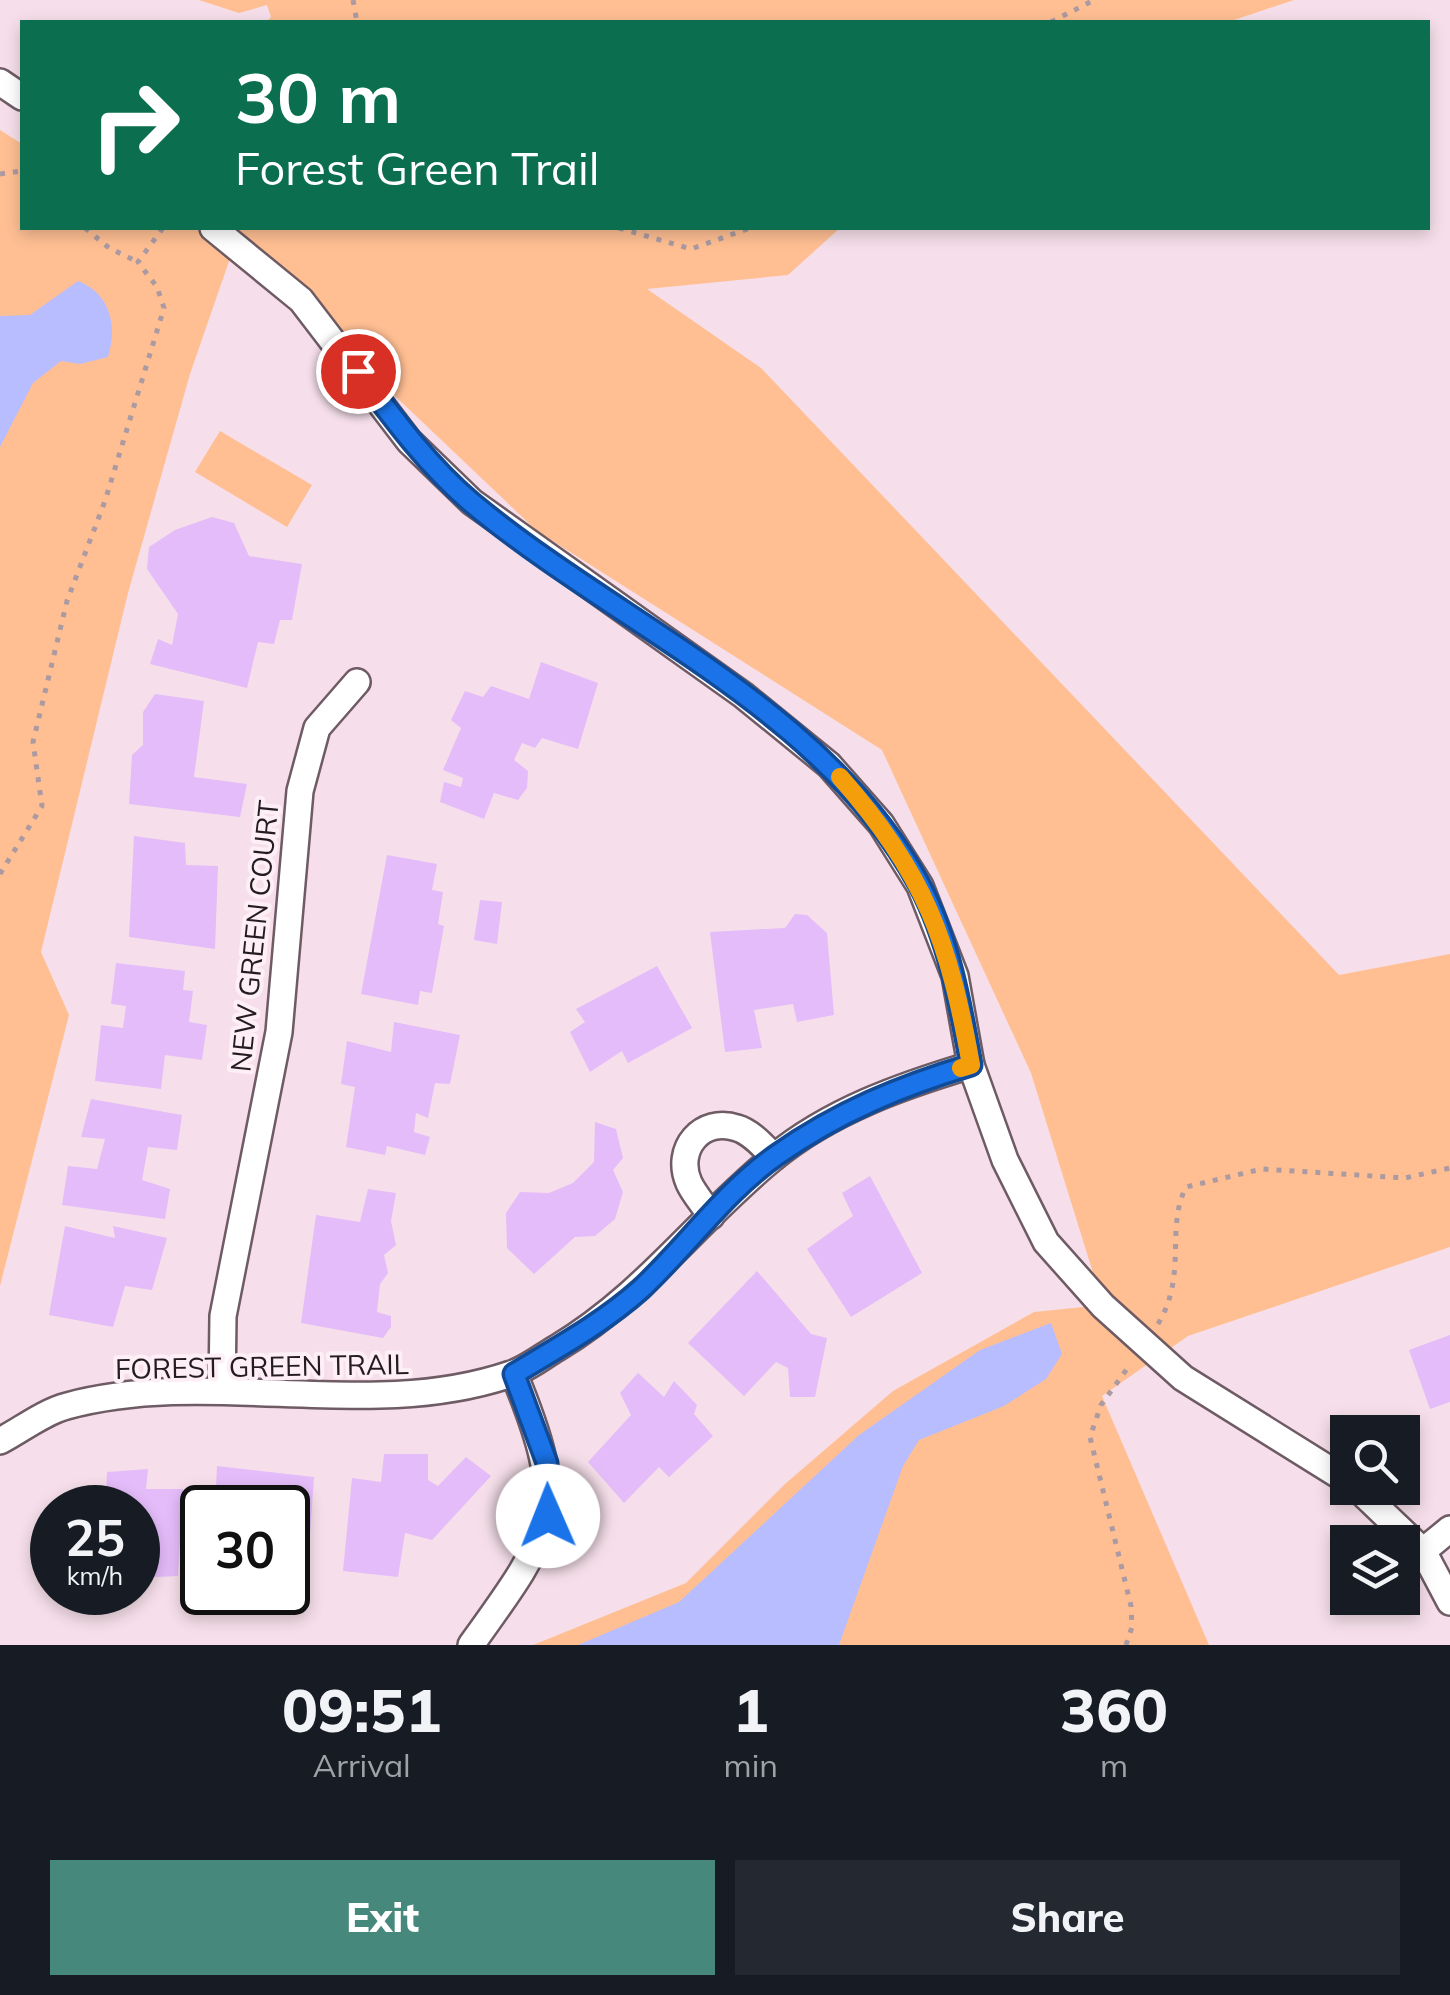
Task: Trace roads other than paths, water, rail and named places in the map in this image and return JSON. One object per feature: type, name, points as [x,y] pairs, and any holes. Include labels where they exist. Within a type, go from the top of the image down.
[{"type":"street","points":[[214,230],[302,300],[409,441],[472,502],[742,695],[829,764],[882,824],[920,886],[955,976],[971,1065],[1005,1160],[1046,1242],[1103,1306],[1184,1378],[1330,1470]]},
{"type":"street","name":"NEW GREEN COURT","points":[[222,1390],[224,1316],[279,1032],[300,790],[317,728],[357,682]]},
{"type":"street","name":"FOREST GREEN TRAIL","points":[[0,1441],[63,1406],[129,1394],[222,1390],[383,1396],[440,1390],[514,1374],[577,1336],[640,1290],[774,1156],[838,1116],[893,1089],[971,1065]]},
{"type":"street","points":[[711,1216],[688,1182],[685,1167],[691,1140],[700,1130],[710,1125],[736,1127],[774,1156]]},
{"type":"street","points":[[471,1645],[528,1565],[548,1516],[547,1463],[514,1374]]},
{"type":"street","points":[[1375,1505],[1423,1551],[1450,1602]]},
{"type":"street","points":[[1423,1551],[1450,1530]]},
{"type":"water","points":[[78,281],[98,294],[109,312],[112,334],[108,357],[80,364],[61,361],[33,383],[0,447],[0,316],[30,315]]},
{"type":"water","points":[[1051,1323],[1062,1354],[1046,1379],[1004,1406],[919,1440],[903,1466],[839,1645],[578,1645],[679,1602],[859,1435],[980,1350]]}]
